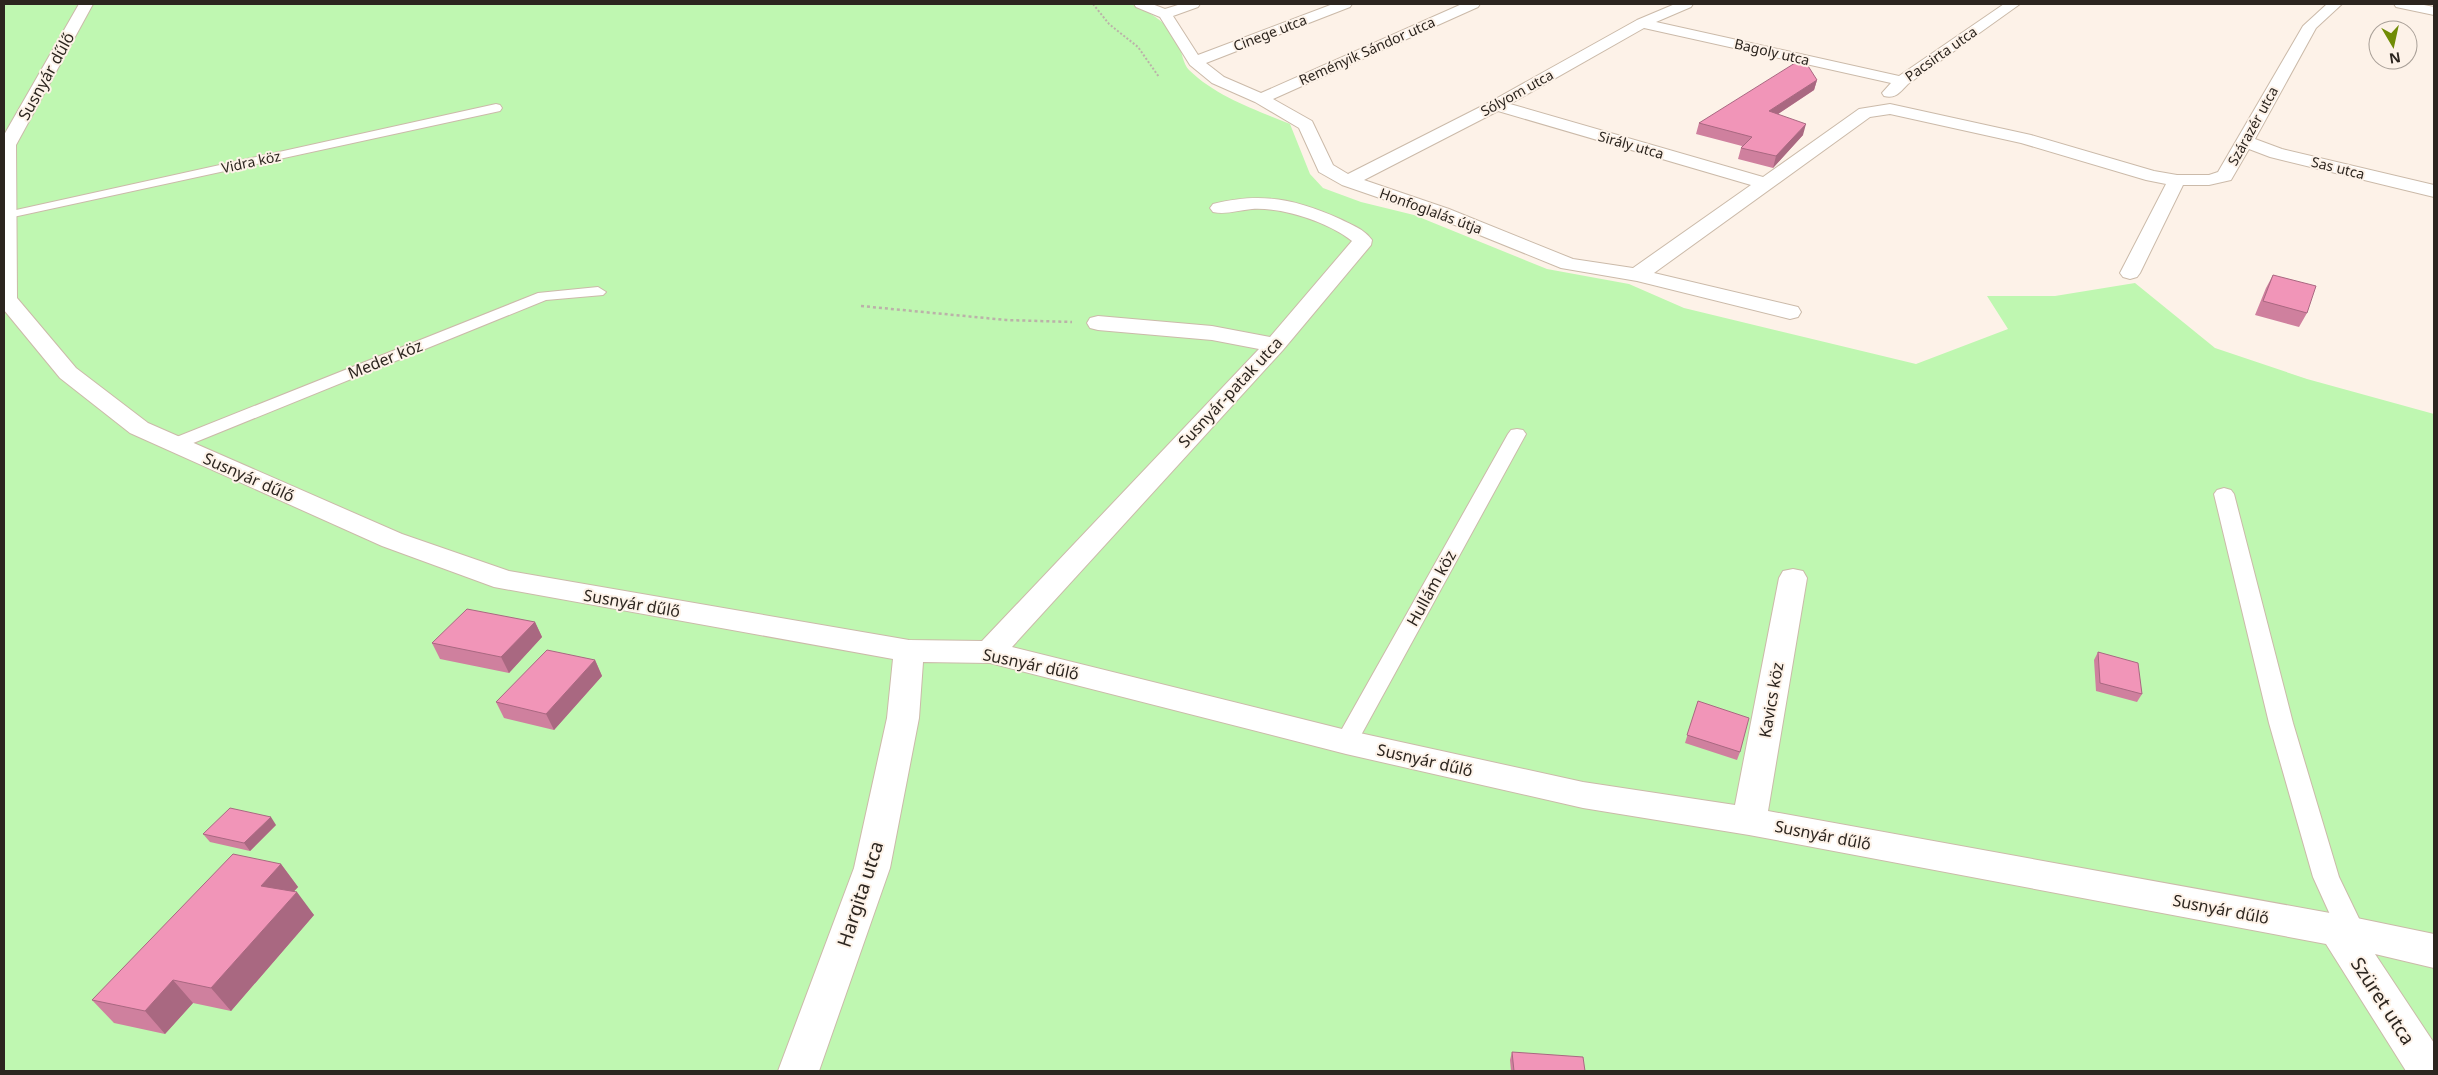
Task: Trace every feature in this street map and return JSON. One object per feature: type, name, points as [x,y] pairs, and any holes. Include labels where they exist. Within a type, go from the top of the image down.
[{"type":"street","name":"Susnyár dűlő","points":[[86,4],[7,145],[5,300],[68,373],[139,428],[392,540],[504,580],[909,651],[990,652],[1346,742],[1583,795],[1749,821],[2345,932],[2434,951]]},
{"type":"street","points":[[1141,4],[1166,14],[1193,4]]},
{"type":"street","name":"Cinege utca","points":[[1195,62],[1345,4]]},
{"type":"street","name":"Reményik Sándor utca","points":[[1261,99],[1473,4]]},
{"type":"street","name":"Sólyom utca","points":[[1348,181],[1496,106],[1642,23],[1686,4]]},
{"type":"street","name":"Pacsirta utca","points":[[1890,109],[1881,102],[1902,81],[2013,4]]},
{"type":"street","name":"Szárazér utca","points":[[2177,180],[2209,180],[2225,176],[2310,26],[2335,4]]},
{"type":"street","points":[[2401,4],[2434,11]]},
{"type":"street","name":"Honfoglalás útja","points":[[1166,14],[1195,62],[1218,80],[1261,99],[1306,125],[1325,168],[1348,181],[1442,213],[1568,264],[1637,275],[1790,312]]},
{"type":"street","name":"Bagoly utca","points":[[1642,23],[1902,81]]},
{"type":"street","name":"Sirály utca","points":[[1496,106],[1766,184]]},
{"type":"street","points":[[1637,275],[1865,113],[1890,109],[2025,139],[2152,176],[2177,180],[2130,273]]},
{"type":"street","name":"Sas utca","points":[[2244,141],[2276,153],[2434,191]]},
{"type":"street","name":"Susnyár-patak utca","points":[[990,652],[1275,345],[1361,245],[1362,240],[1352,232],[1312,213],[1287,204],[1250,202],[1220,208]]},
{"type":"street","points":[[1098,322],[1212,333],[1275,345]]},
{"type":"street","name":"Kavics köz","points":[[1749,821],[1793,578]]},
{"type":"street","name":"Hargita utca","points":[[798,1071],[872,868],[903,718],[909,651]]},
{"type":"street","name":"Szüret utca","points":[[2345,932],[2429,1071]]},
{"type":"lane","name":"Vidra köz","points":[[7,216],[496,108]]},
{"type":"lane","name":"Meder köz","points":[[175,444],[543,296],[598,292]]},
{"type":"lane","name":"Hullám köz","points":[[1346,742],[1517,434]]},
{"type":"lane","points":[[2224,494],[2281,723],[2326,877],[2345,932]]},
{"type":"path","points":[[1093,4],[1109,24],[1138,47],[1159,77]]},
{"type":"path","points":[[861,306],[1006,320],[1098,322]]},
{"type":"green space","points":[[4,4],[1131,4],[1152,15],[1171,31],[1179,45],[1187,67],[1200,79],[1236,102],[1290,124],[1310,174],[1323,188],[1361,202],[1414,215],[1547,269],[1629,284],[1684,308],[1916,364],[2008,329],[1987,296],[2055,296],[2135,283],[2215,348],[2307,379],[2434,414],[2434,1071],[4,1071]]},
{"type":"building","points":[[1803,58],[1817,80],[1769,111],[1806,124],[1776,156],[1741,148],[1752,137],[1699,123]]},
{"type":"building","points":[[2273,275],[2316,286],[2307,313],[2263,301]]},
{"type":"building","points":[[467,609],[535,622],[501,657],[432,643]]},
{"type":"building","points":[[547,650],[595,660],[546,714],[496,702]]},
{"type":"building","points":[[2098,652],[2138,663],[2142,694],[2100,683]]},
{"type":"building","points":[[1698,701],[1749,718],[1740,752],[1687,735]]},
{"type":"building","points":[[230,808],[271,817],[244,843],[203,834]]},
{"type":"building","points":[[233,854],[281,864],[261,886],[297,892],[211,988],[173,980],[145,1011],[92,1000]]},
{"type":"building","points":[[1512,1052],[1583,1057],[1585,1071],[1514,1071]]}]
